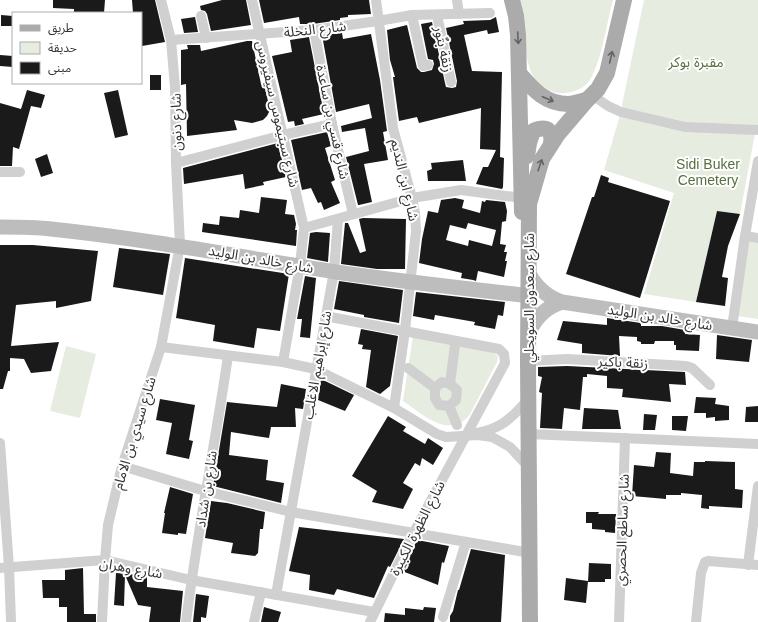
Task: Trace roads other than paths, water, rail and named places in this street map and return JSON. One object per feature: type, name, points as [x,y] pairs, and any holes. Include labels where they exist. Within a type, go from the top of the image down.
[{"type":"main road","name":"شارع سعدون السويحلي","points":[[512,0],[516,16],[519,73],[522,198],[522,405],[525,622]]},
{"type":"main road","name":"شارع سعدون السويحلي","points":[[530,622],[528,274],[530,204],[542,159],[558,134],[598,89],[607,73],[624,0]]},
{"type":"main road","points":[[519,73],[535,92],[548,100],[568,104],[590,98]]},
{"type":"main road","points":[[522,198],[529,143],[534,131],[540,128],[545,128],[550,132],[552,144]]},
{"type":"street","name":"شارع دنون","points":[[161,0],[171,40],[175,87],[176,163],[180,245]]},
{"type":"street","name":"شارع سبتيموس سيفيروس","points":[[252,0],[304,228],[300,266],[283,362]]},
{"type":"street","name":"شارع ابن النديم","points":[[376,0],[393,128],[412,198],[416,231],[405,330],[394,408]]},
{"type":"street","points":[[457,0],[459,14]]},
{"type":"street","name":"شارع النخلة","points":[[171,40],[314,30],[412,15],[490,13]]},
{"type":"street","points":[[412,15],[422,66],[428,65]]},
{"type":"street","name":"زنقة بتٌور","points":[[437,15],[451,82]]},
{"type":"street","points":[[201,16],[206,38]]},
{"type":"street","name":"شارع قسي بن ساعدة","points":[[314,30],[332,124],[353,214]]},
{"type":"street","points":[[590,98],[621,112],[685,127],[758,130]]},
{"type":"street","points":[[176,163],[283,135],[332,124]]},
{"type":"street","points":[[732,328],[745,236],[758,160]]},
{"type":"street","points":[[0,172],[20,172]]},
{"type":"street","points":[[304,228],[412,198],[461,190],[522,198]]},
{"type":"street","name":"شارع إبراهيم الاغلب","points":[[276,594],[334,271],[338,219]]},
{"type":"street","name":"شارع خالد بن الوليد","points":[[0,227],[50,228],[180,245],[410,283],[522,295]]},
{"type":"street","points":[[745,236],[758,238]]},
{"type":"street","name":"شارع سيدي بن الامام","points":[[102,622],[108,525],[122,466],[161,347],[180,245]]},
{"type":"street","name":"شارع خالد بن الوليد","points":[[528,274],[542,292],[562,302],[758,332]]},
{"type":"street","points":[[528,332],[542,312],[562,302]]},
{"type":"street","name":"شارع الظهرة الكبيرة","points":[[325,316],[499,349],[504,354],[504,368],[414,532],[370,622]]},
{"type":"street","points":[[450,384],[455,345]]},
{"type":"street","points":[[161,347],[283,362],[316,369],[394,408],[437,434],[446,437],[478,435],[492,437],[502,441],[510,447],[523,461]]},
{"type":"street","name":"شارع بن شداد","points":[[186,622],[205,491],[228,356]]},
{"type":"street","name":"زنقة باكير","points":[[528,361],[567,359],[686,366],[692,368],[710,385]]},
{"type":"street","points":[[408,368],[436,388]]},
{"type":"street","points":[[442,382],[450,384],[457,390],[456,400],[449,406],[439,405],[435,398],[436,388],[442,382]]},
{"type":"street","points":[[466,436],[484,432],[501,425],[513,417],[522,405]]},
{"type":"street","points":[[449,406],[457,425]]},
{"type":"street","points":[[529,434],[758,444]]},
{"type":"street","name":"شارع ساطع الحصري","points":[[619,622],[625,438]]},
{"type":"street","points":[[0,443],[5,568],[11,622]]},
{"type":"street","points":[[122,466],[205,491],[291,512],[525,552]]},
{"type":"street","points":[[748,565],[758,486]]},
{"type":"street","points":[[443,617],[466,542]]},
{"type":"street","name":"شارع وهران","points":[[5,568],[105,560],[191,580],[374,612]]},
{"type":"street","points":[[696,622],[702,569],[705,562],[758,566]]},
{"type":"street","points":[[254,622],[261,592]]},
{"type":"park label","name":"مقبرة بوكر","points":[[696,62]]},
{"type":"park label","name":"Sidi Buker Cemetery","points":[[708,172]]}]
